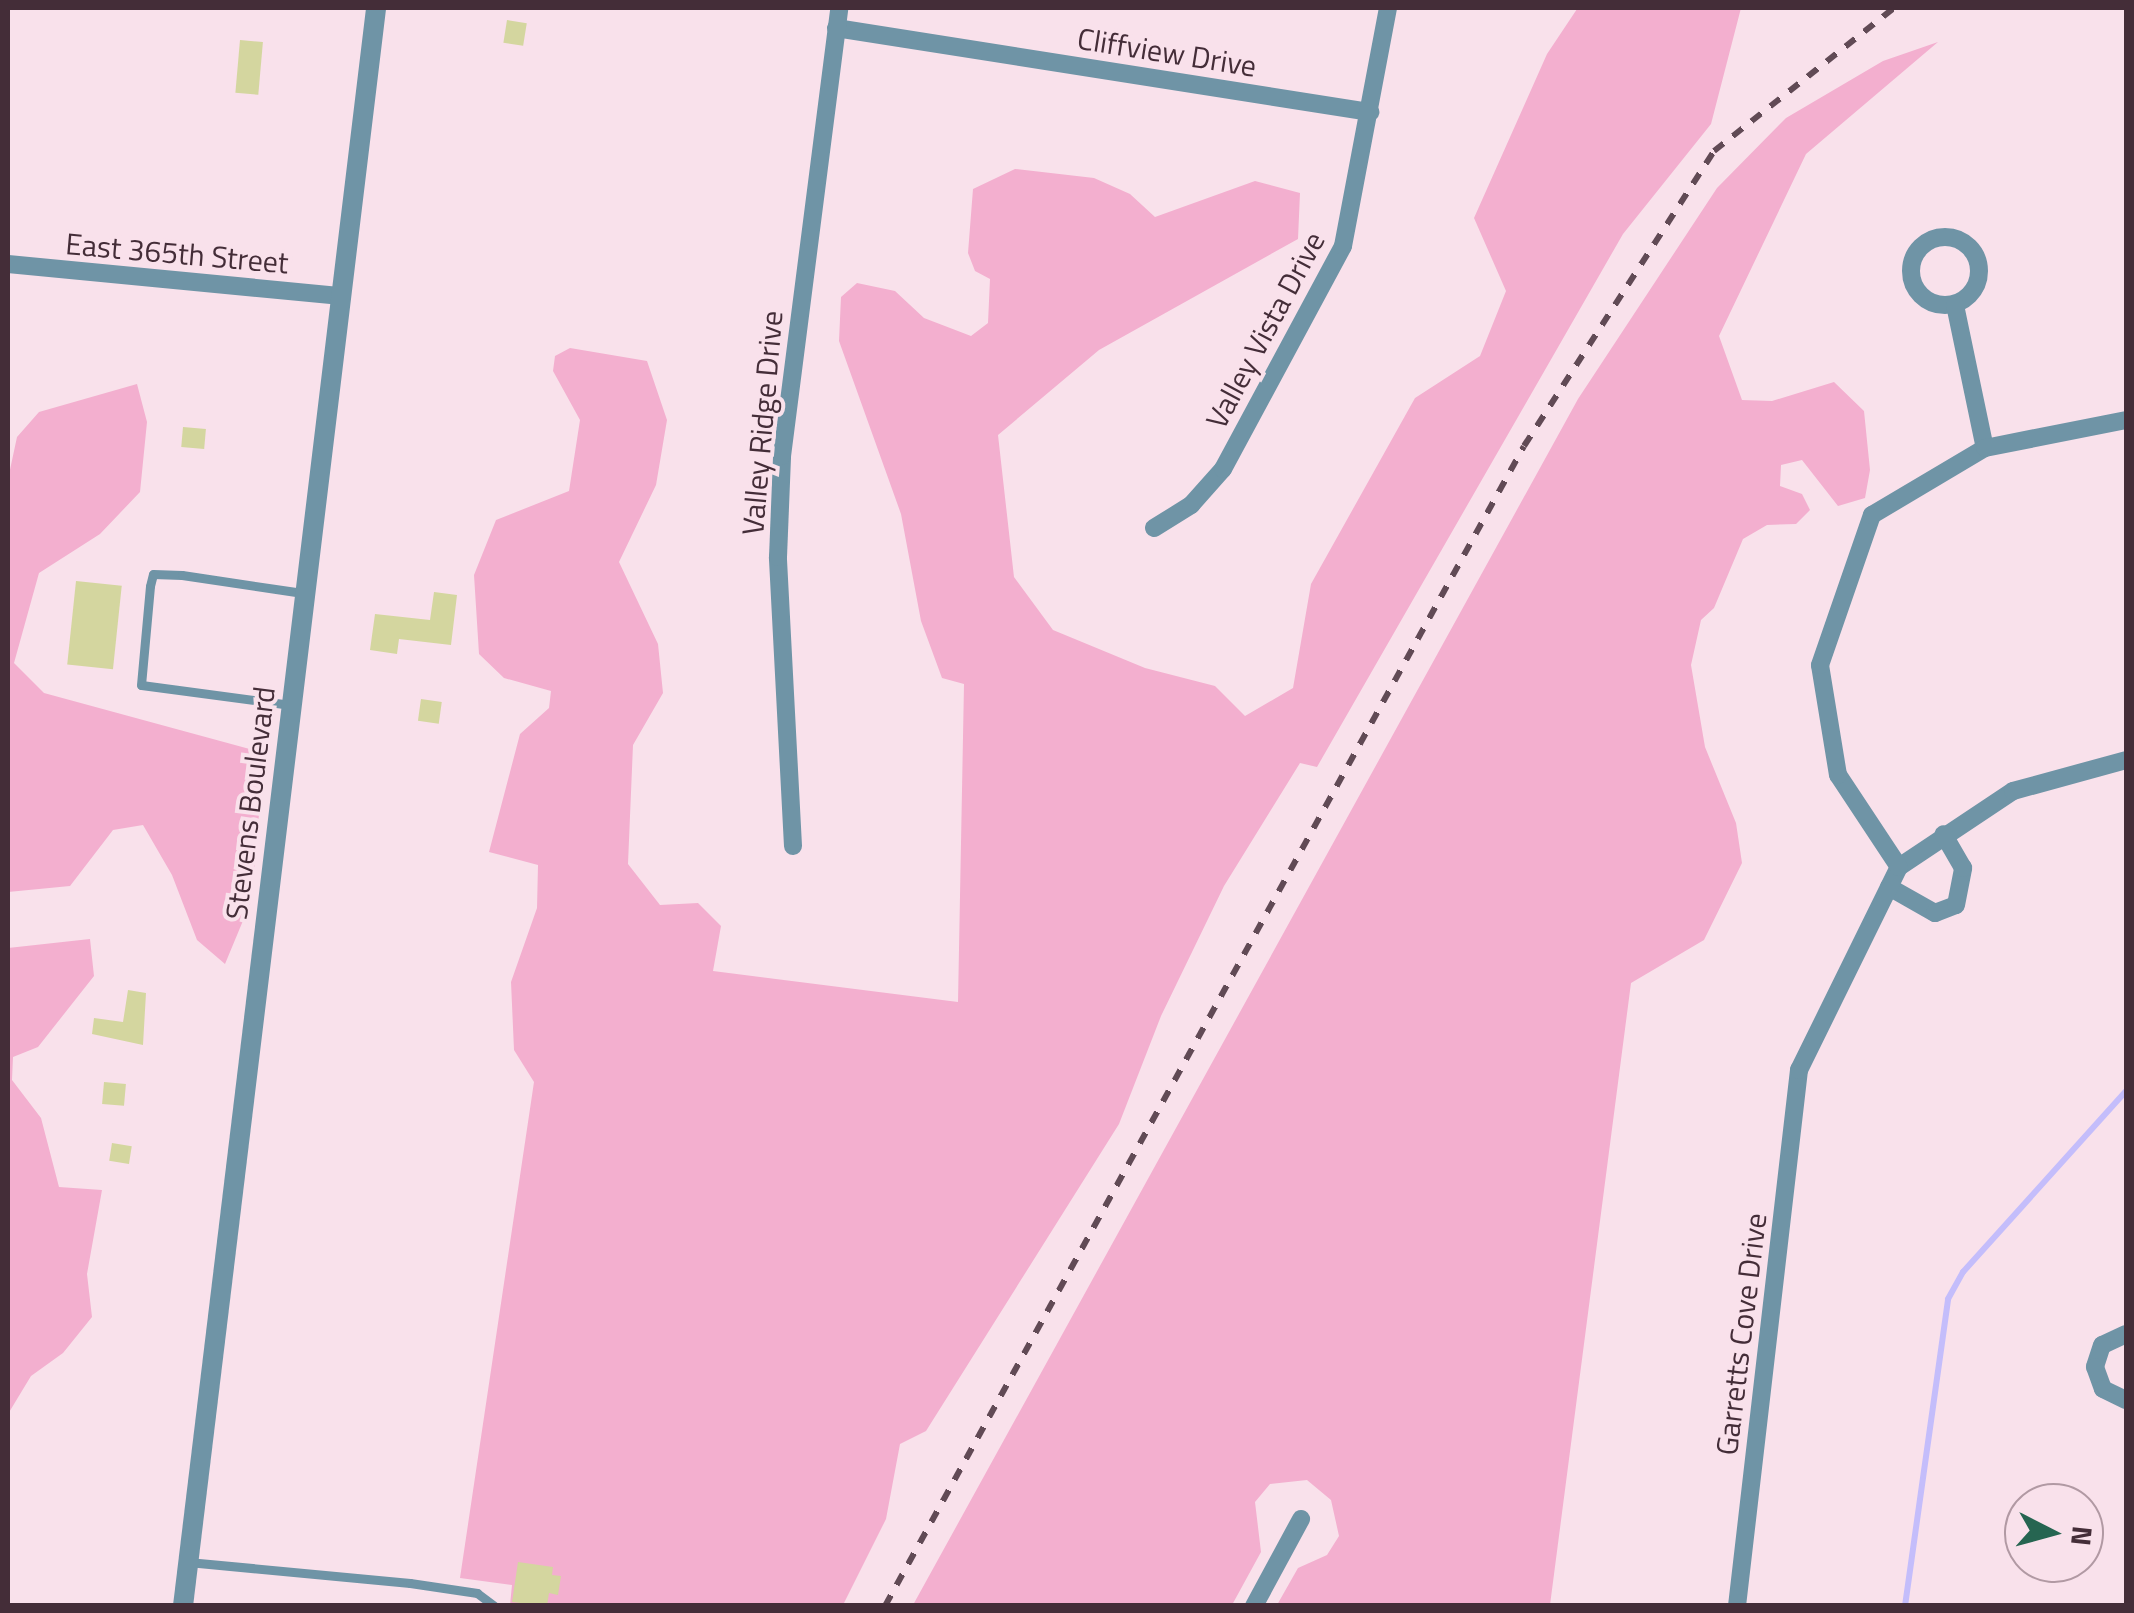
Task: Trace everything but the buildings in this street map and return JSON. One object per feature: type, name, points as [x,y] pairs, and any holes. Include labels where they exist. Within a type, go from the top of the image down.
[{"type":"street","name":"Stevens Boulevard","points":[[183,1606],[376,8]]},
{"type":"street","name":"Valley Ridge Drive","points":[[793,846],[778,557],[782,456],[839,8]]},
{"type":"street","name":"Valley Vista Drive","points":[[1154,528],[1191,505],[1223,469],[1343,246],[1388,8]]},
{"type":"street","name":"Cliffview Drive","points":[[836,28],[1370,112]]},
{"type":"street","name":"East 365th Street","points":[[8,264],[342,296]]},
{"type":"street","points":[[1955,305],[1985,448]]},
{"type":"street","points":[[2126,420],[1985,448],[1872,515],[1820,665],[1838,776],[1898,867],[2013,791],[2126,760]]},
{"type":"street","points":[[1889,887],[1935,913],[1956,905],[1963,868],[1944,834]]},
{"type":"street","name":"Garretts Cove Drive","points":[[1737,1606],[1799,1070],[1898,867]]},
{"type":"street","points":[[2126,1334],[2102,1346],[2095,1367],[2103,1389],[2126,1400]]},
{"type":"street","points":[[1254,1606],[1301,1518]]},
{"type":"lane","points":[[292,705],[157,692],[140,684],[150,586],[154,574],[182,575],[306,593]]},
{"type":"lane","points":[[188,1562],[410,1582],[476,1593],[494,1606]]},
{"type":"shaded area","points":[[1741,8],[1711,124],[1623,234],[1317,767],[1300,763],[1224,886],[1161,1016],[1119,1124],[926,1431],[900,1444],[886,1519],[843,1605],[510,1605],[512,1585],[460,1578],[534,1082],[514,1050],[511,982],[537,908],[538,865],[489,852],[520,734],[549,708],[551,691],[504,678],[479,654],[474,575],[496,520],[569,491],[580,420],[553,371],[555,356],[570,348],[647,361],[667,420],[656,485],[619,562],[658,644],[663,693],[633,745],[628,864],[660,905],[698,903],[721,926],[713,971],[958,1002],[964,684],[942,678],[921,621],[901,514],[839,341],[841,297],[857,283],[895,291],[924,318],[971,336],[988,323],[990,279],[975,271],[968,253],[973,189],[1015,169],[1094,178],[1130,194],[1155,217],[1255,181],[1300,193],[1298,239],[1099,350],[998,435],[1014,577],[1053,630],[1145,668],[1215,686],[1245,716],[1293,688],[1311,584],[1415,398],[1480,356],[1506,291],[1474,218],[1547,54],[1577,9]]},
{"type":"shaded area","points":[[1938,42],[1806,154],[1719,336],[1742,400],[1772,401],[1834,382],[1864,411],[1870,470],[1865,498],[1838,506],[1802,460],[1781,465],[1780,486],[1802,494],[1810,510],[1796,524],[1767,525],[1743,539],[1714,608],[1701,620],[1691,665],[1705,747],[1736,823],[1742,863],[1704,940],[1631,983],[1550,1605],[1277,1605],[1298,1568],[1327,1555],[1339,1536],[1331,1500],[1307,1480],[1270,1484],[1255,1502],[1261,1552],[1232,1605],[913,1605],[1578,399],[1717,188],[1786,118],[1883,61]]},
{"type":"shaded area","points":[[137,384],[147,422],[140,492],[100,534],[39,573],[14,663],[44,693],[264,753],[252,899],[225,964],[197,940],[172,875],[143,825],[113,830],[70,886],[8,892],[8,479],[17,437],[39,412]]},
{"type":"shaded area","points":[[90,939],[94,976],[38,1047],[13,1057],[12,1080],[41,1118],[59,1187],[102,1190],[87,1274],[92,1317],[63,1353],[31,1376],[8,1414],[8,948]]},
{"type":"waterway","points":[[1905,1606],[1948,1299],[1963,1272],[2126,1091]]},
{"type":"railway","points":[[885,1606],[1524,446],[1714,151],[1894,8]]}]
